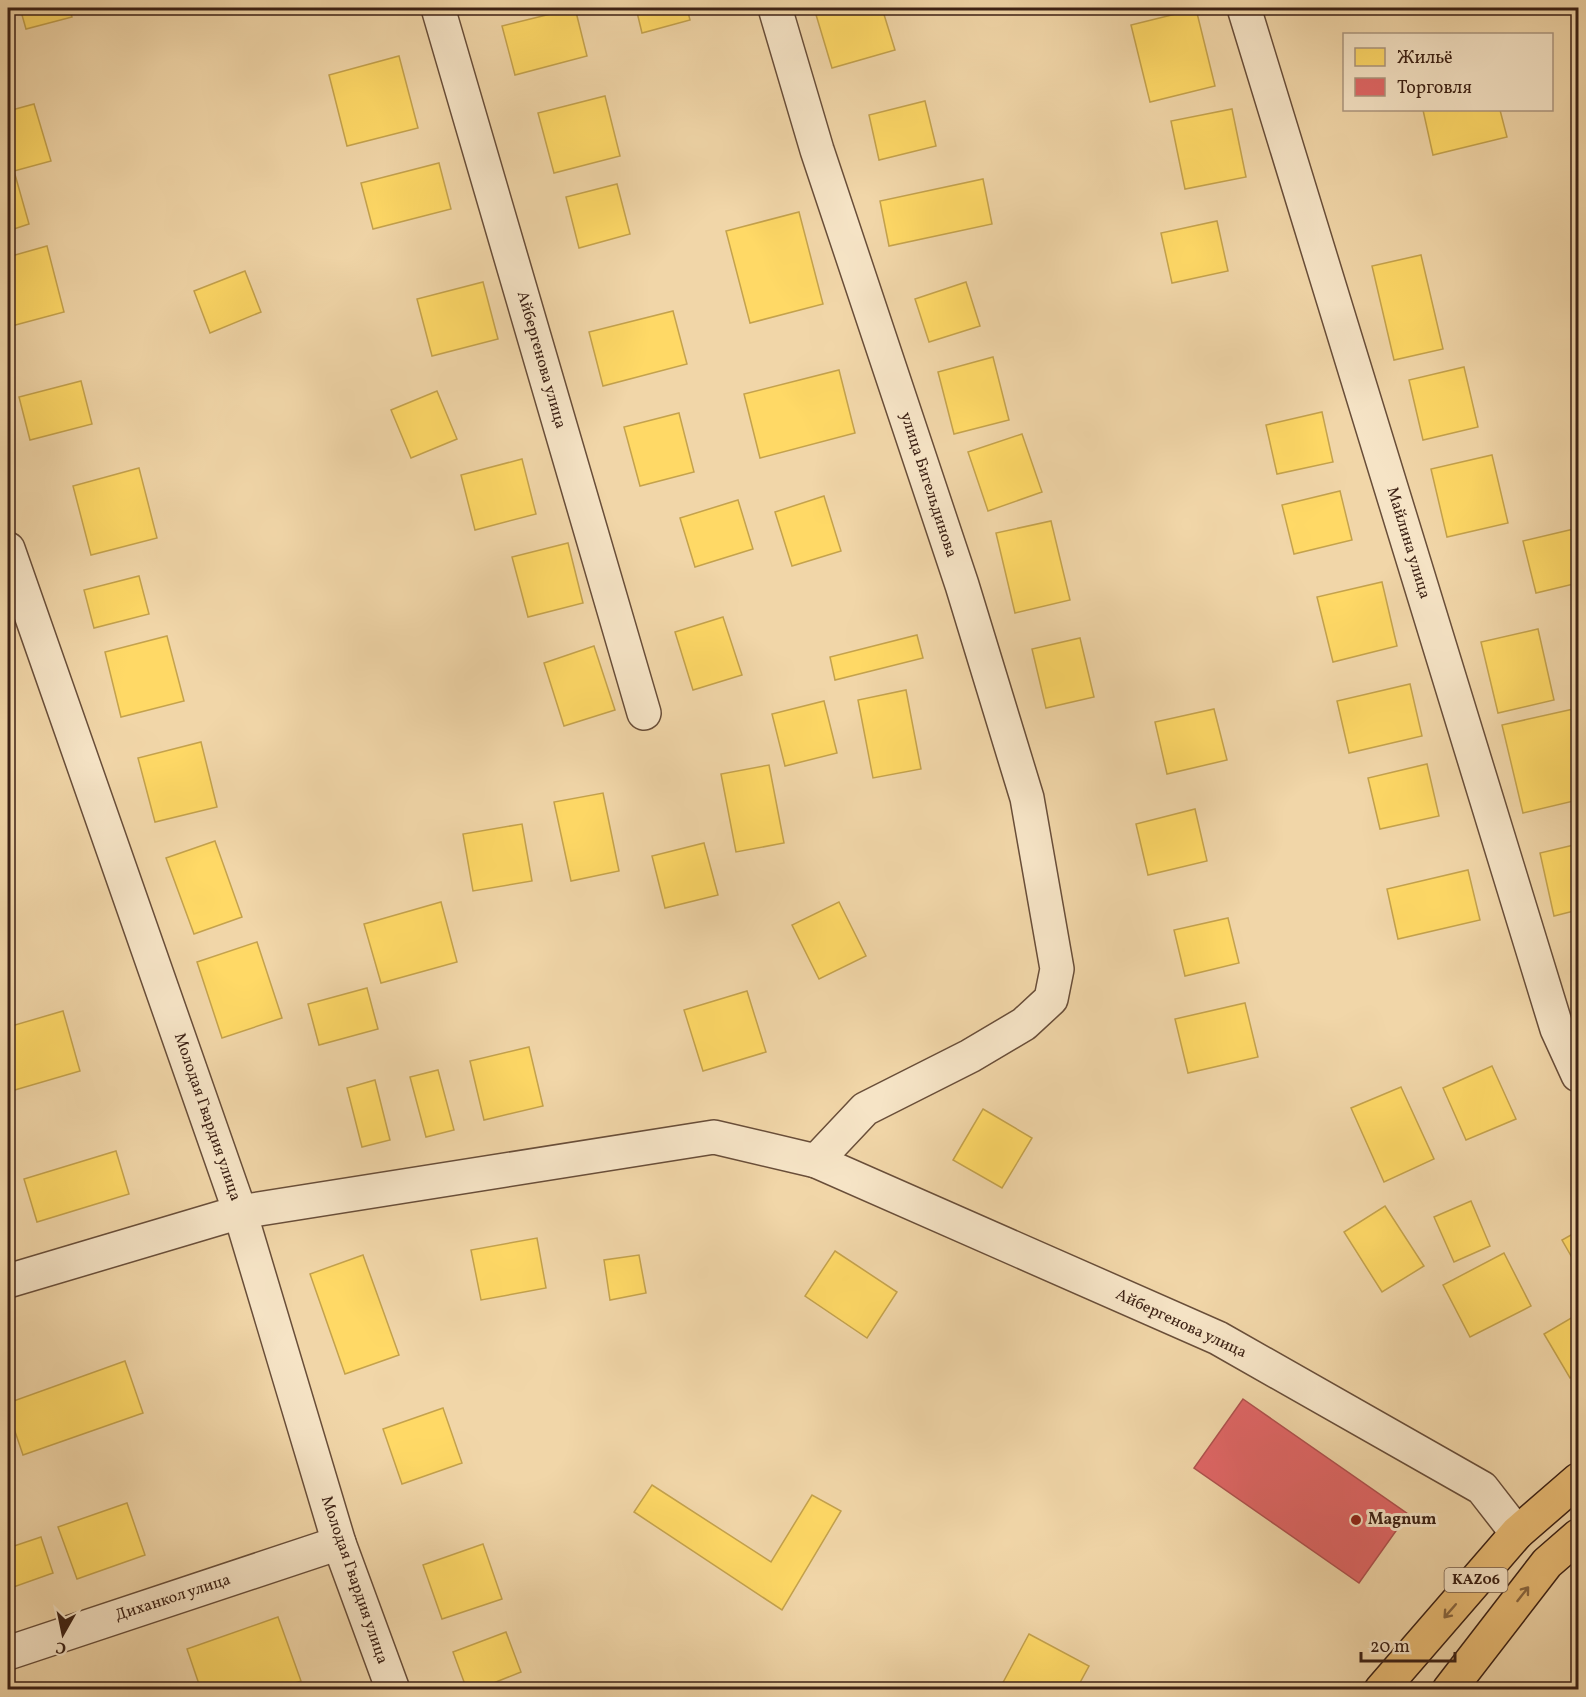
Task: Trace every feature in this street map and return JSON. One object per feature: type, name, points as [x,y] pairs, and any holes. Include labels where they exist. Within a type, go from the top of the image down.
[{"type":"highway","name":"KАZ06","points":[[1381,1689],[1517,1533],[1578,1480]]},
{"type":"highway","name":"KАZ06","points":[[1449,1689],[1547,1563],[1578,1536]]},
{"type":"street","name":"Айбергенова улица","points":[[438,8],[644,712]]},
{"type":"street","name":"улица Бигельдинова","points":[[775,8],[817,150],[962,585],[1028,798],[1057,969],[1051,999],[1024,1024],[970,1056],[865,1108],[816,1161]]},
{"type":"street","name":"Майлина улица","points":[[1244,8],[1557,1029],[1578,1075]]},
{"type":"street","name":"Молодая Гвардия улица","points":[[8,549],[240,1212],[339,1543],[393,1689]]},
{"type":"street","name":"Айбергенова улица","points":[[240,1212],[714,1137],[816,1161],[1218,1338],[1482,1488],[1517,1533]]},
{"type":"street","points":[[8,1281],[240,1212]]},
{"type":"street","name":"Диханкол улица","points":[[8,1653],[339,1543]]},
{"type":"building: Жильё","points":[[20,8],[69,8],[72,17],[26,29]]},
{"type":"building: Жильё","points":[[575,8],[587,56],[515,75],[502,26]]},
{"type":"building: Жильё","points":[[636,8],[687,8],[690,20],[642,33]]},
{"type":"building: Жильё","points":[[814,8],[882,8],[895,50],[832,68]]},
{"type":"building: Жильё","points":[[1196,9],[1215,86],[1150,102],[1131,25]]},
{"type":"building: Жильё","points":[[399,56],[418,128],[347,146],[329,75]]},
{"type":"building: Жильё","points":[[605,96],[620,156],[554,173],[538,113]]},
{"type":"building: Жильё","points":[[925,101],[936,146],[879,160],[869,115]]},
{"type":"building: Жильё","points":[[34,104],[51,161],[14,171],[29,224],[8,231],[8,111]]},
{"type":"building: Жильё","points":[[1232,109],[1246,177],[1185,189],[1171,121]]},
{"type":"building: Жильё","points":[[1423,111],[1500,111],[1507,137],[1433,155]]},
{"type":"building: Жильё","points":[[439,163],[451,209],[373,229],[361,183]]},
{"type":"building: Жильё","points":[[983,179],[992,224],[889,246],[880,201]]},
{"type":"building: Жильё","points":[[617,184],[630,234],[579,248],[566,197]]},
{"type":"building: Жильё","points":[[799,212],[823,304],[750,323],[726,231]]},
{"type":"building: Жильё","points":[[1217,221],[1228,271],[1172,283],[1161,233]]},
{"type":"building: Жильё","points":[[47,246],[64,312],[8,327],[8,257]]},
{"type":"building: Жильё","points":[[1421,255],[1443,349],[1394,360],[1372,266]]},
{"type":"building: Жильё","points":[[245,271],[261,312],[210,333],[194,291]]},
{"type":"building: Жильё","points":[[483,282],[498,339],[432,356],[417,299]]},
{"type":"building: Жильё","points":[[966,282],[980,326],[929,342],[915,299]]},
{"type":"building: Жильё","points":[[673,311],[687,364],[603,386],[589,332]]},
{"type":"building: Жильё","points":[[993,357],[1009,420],[954,434],[938,372]]},
{"type":"building: Жильё","points":[[1464,367],[1478,427],[1423,440],[1409,380]]},
{"type":"building: Жильё","points":[[839,370],[855,433],[760,458],[744,394]]},
{"type":"building: Жильё","points":[[81,381],[92,424],[30,440],[19,397]]},
{"type":"building: Жильё","points":[[437,391],[457,439],[411,458],[391,410]]},
{"type":"building: Жильё","points":[[1322,412],[1333,462],[1277,474],[1266,425]]},
{"type":"building: Жильё","points":[[679,413],[694,472],[640,486],[624,427]]},
{"type":"building: Жильё","points":[[1022,434],[1042,492],[988,511],[968,452]]},
{"type":"building: Жильё","points":[[1492,455],[1508,523],[1447,537],[1431,469]]},
{"type":"building: Жильё","points":[[522,459],[536,514],[475,530],[461,475]]},
{"type":"building: Жильё","points":[[139,468],[157,538],[91,555],[73,486]]},
{"type":"building: Жильё","points":[[1340,491],[1352,540],[1294,554],[1282,505]]},
{"type":"building: Жильё","points":[[824,496],[841,551],[792,566],[775,512]]},
{"type":"building: Жильё","points":[[738,500],[753,549],[695,567],[680,518]]},
{"type":"building: Жильё","points":[[1051,521],[1070,600],[1015,613],[996,533]]},
{"type":"building: Жильё","points":[[1578,528],[1578,583],[1536,593],[1523,541]]},
{"type":"building: Жильё","points":[[568,543],[583,603],[528,617],[512,557]]},
{"type":"building: Жильё","points":[[139,576],[149,614],[94,628],[84,590]]},
{"type":"building: Жильё","points":[[1382,582],[1397,646],[1333,662],[1317,597]]},
{"type":"building: Жильё","points":[[723,617],[742,675],[693,690],[675,632]]},
{"type":"building: Жильё","points":[[1538,629],[1554,700],[1498,713],[1481,642]]},
{"type":"building: Жильё","points":[[917,635],[923,658],[835,680],[830,657]]},
{"type":"building: Жильё","points":[[167,636],[184,701],[121,717],[105,652]]},
{"type":"building: Жильё","points":[[1080,638],[1094,697],[1046,708],[1032,649]]},
{"type":"building: Жильё","points":[[594,646],[615,710],[564,726],[544,663]]},
{"type":"building: Жильё","points":[[1410,684],[1422,736],[1349,753],[1337,701]]},
{"type":"building: Жильё","points":[[906,690],[921,769],[873,778],[858,700]]},
{"type":"building: Жильё","points":[[824,701],[837,753],[785,766],[772,714]]},
{"type":"building: Жильё","points":[[1578,708],[1578,800],[1523,813],[1502,725]]},
{"type":"building: Жильё","points":[[1214,709],[1227,760],[1167,774],[1155,722]]},
{"type":"building: Жильё","points":[[201,742],[217,807],[155,822],[138,758]]},
{"type":"building: Жильё","points":[[1427,764],[1439,816],[1380,829],[1368,778]]},
{"type":"building: Жильё","points":[[769,765],[784,843],[736,852],[721,774]]},
{"type":"building: Жильё","points":[[603,793],[619,871],[571,881],[554,802]]},
{"type":"building: Жильё","points":[[1195,809],[1207,861],[1148,875],[1136,824]]},
{"type":"building: Жильё","points":[[522,824],[532,881],[473,891],[463,834]]},
{"type":"building: Жильё","points":[[215,841],[242,917],[194,934],[166,858]]},
{"type":"building: Жильё","points":[[704,843],[718,895],[665,908],[652,856]]},
{"type":"building: Жильё","points":[[1578,844],[1578,910],[1554,916],[1540,853]]},
{"type":"building: Жильё","points":[[1468,870],[1480,920],[1398,939],[1387,889]]},
{"type":"building: Жильё","points":[[441,902],[457,962],[381,983],[364,924]]},
{"type":"building: Жильё","points":[[839,902],[866,956],[819,979],[792,925]]},
{"type":"building: Жильё","points":[[1228,918],[1239,963],[1185,976],[1174,930]]},
{"type":"building: Жильё","points":[[257,942],[282,1018],[222,1038],[197,962]]},
{"type":"building: Жильё","points":[[1578,946],[1578,972],[1572,947]]},
{"type":"building: Жильё","points":[[367,988],[378,1029],[319,1045],[308,1004]]},
{"type":"building: Жильё","points":[[747,991],[766,1052],[703,1071],[684,1010]]},
{"type":"building: Жильё","points":[[1245,1003],[1258,1057],[1188,1073],[1175,1019]]},
{"type":"building: Жильё","points":[[63,1011],[80,1071],[8,1092],[8,1027]]},
{"type":"building: Жильё","points":[[529,1047],[543,1106],[484,1120],[470,1061]]},
{"type":"building: Жильё","points":[[1492,1066],[1516,1119],[1466,1140],[1443,1088]]},
{"type":"building: Жильё","points":[[438,1070],[454,1130],[426,1137],[410,1077]]},
{"type":"building: Жильё","points":[[375,1080],[390,1140],[362,1147],[347,1088]]},
{"type":"building: Жильё","points":[[1401,1087],[1434,1159],[1384,1182],[1351,1108]]},
{"type":"building: Жильё","points":[[983,1109],[1032,1138],[1002,1188],[953,1160]]},
{"type":"building: Жильё","points":[[116,1151],[129,1194],[37,1222],[24,1179]]},
{"type":"building: Жильё","points":[[1471,1201],[1490,1246],[1454,1262],[1434,1217]]},
{"type":"building: Жильё","points":[[1385,1206],[1424,1266],[1382,1292],[1344,1232]]},
{"type":"building: Жильё","points":[[1578,1231],[1578,1268],[1562,1240]]},
{"type":"building: Жильё","points":[[537,1238],[546,1288],[481,1300],[471,1250]]},
{"type":"building: Жильё","points":[[835,1251],[897,1292],[867,1338],[805,1296]]},
{"type":"building: Жильё","points":[[1504,1253],[1531,1306],[1470,1337],[1443,1285]]},
{"type":"building: Жильё","points":[[363,1255],[399,1355],[345,1374],[310,1274]]},
{"type":"building: Жильё","points":[[639,1255],[646,1293],[610,1300],[604,1260]]},
{"type":"building: Жильё","points":[[1578,1314],[1578,1373],[1570,1378],[1544,1334]]},
{"type":"building: Жильё","points":[[125,1361],[143,1413],[23,1455],[8,1411],[8,1403]]},
{"type":"building: Жильё","points":[[443,1408],[462,1463],[402,1484],[383,1429]]},
{"type":"building: Жильё","points":[[652,1485],[771,1562],[812,1495],[841,1511],[782,1610],[634,1512]]},
{"type":"building: Жильё","points":[[127,1503],[145,1555],[77,1579],[58,1527]]},
{"type":"building: Жильё","points":[[41,1537],[53,1573],[8,1589],[8,1548]]},
{"type":"building: Жильё","points":[[483,1544],[502,1599],[442,1619],[423,1565]]},
{"type":"building: Жильё","points":[[278,1617],[301,1681],[275,1690],[201,1690],[187,1649]]},
{"type":"building: Жильё","points":[[506,1632],[521,1672],[476,1690],[467,1690],[453,1652]]},
{"type":"building: Жильё","points":[[1029,1634],[1089,1666],[1076,1690],[999,1690]]},
{"type":"building: Торговля","points":[[1243,1399],[1408,1514],[1359,1583],[1194,1468]]},
{"type":"place","name":"Magnum","points":[[1356,1520]]}]
